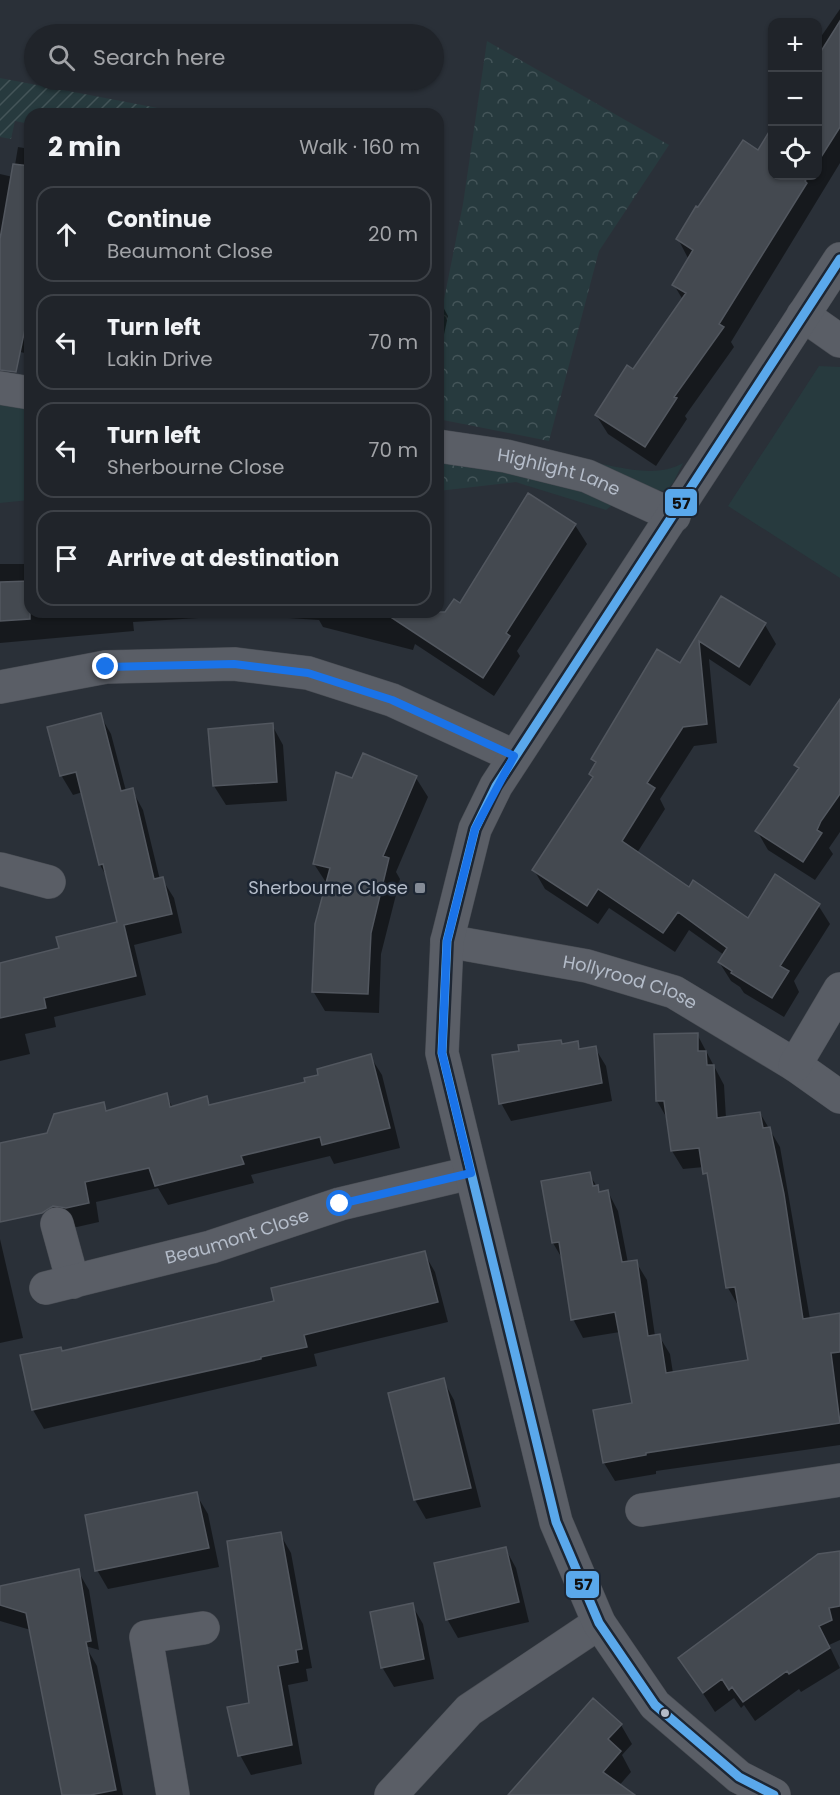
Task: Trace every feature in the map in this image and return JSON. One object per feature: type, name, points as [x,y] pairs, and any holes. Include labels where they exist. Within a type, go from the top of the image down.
[{"type":"street","points":[[774,1795],[739,1777],[655,1705],[599,1623],[556,1522],[442,1053],[447,941],[475,829],[514,756],[674,516],[840,259]]},
{"type":"street","points":[[803,315],[840,341]]},
{"type":"street","points":[[0,388],[24,392]]},
{"type":"street","name":"Highlight Lane","points":[[444,447],[506,456],[587,476],[674,516]]},
{"type":"street","points":[[0,687],[106,667],[234,664],[308,673],[392,700],[514,756]]},
{"type":"street","points":[[0,869],[49,882]]},
{"type":"street","name":"Hollyrood Close","points":[[447,941],[587,966],[674,992],[795,1065],[840,1097]]},
{"type":"street","points":[[795,1065],[840,989]]},
{"type":"street","name":"Beaumont Close","points":[[57,1224],[59,1285],[211,1247],[340,1204],[471,1173]]},
{"type":"street","points":[[642,1510],[840,1480]]},
{"type":"street","points":[[391,1795],[469,1710],[599,1623]]},
{"type":"street","points":[[173,1795],[146,1637],[203,1628]]},
{"type":"green space","points":[[487,41],[669,145],[599,251],[549,441],[444,420],[444,300],[463,204]]},
{"type":"green space","points":[[0,78],[24,83],[24,90],[63,90],[158,108],[24,108],[24,123],[15,121],[11,139],[0,137]]},
{"type":"green space","points":[[819,366],[840,367],[840,578],[728,506]]},
{"type":"green space","points":[[0,402],[24,406],[24,501],[0,503]]},
{"type":"green space","points":[[444,454],[536,470],[528,486],[516,482],[444,490]]},
{"type":"green space","points":[[582,460],[646,471],[671,468],[683,463],[673,483],[666,491],[651,490]]},
{"type":"green space","points":[[536,470],[615,503],[606,510],[528,486]]},
{"type":"building","points":[[840,21],[840,127],[822,156],[822,72],[822,50]]},
{"type":"building","points":[[768,134],[768,180],[806,180],[807,183],[719,324],[724,327],[674,397],[677,398],[645,447],[595,415],[627,365],[633,369],[686,293],[672,285],[693,250],[676,239],[696,206],[698,207],[743,140],[758,150]]},
{"type":"building","points":[[13,164],[24,165],[24,334],[16,372],[0,370],[0,239]]},
{"type":"building","points":[[528,493],[576,524],[506,633],[510,636],[483,678],[392,618],[444,618],[444,612],[454,599],[460,603]]},
{"type":"building","points":[[24,581],[24,618],[30,619],[0,621],[0,582]]},
{"type":"building","points":[[721,596],[766,623],[739,667],[699,641],[707,724],[683,727],[647,783],[655,788],[622,841],[689,887],[693,880],[748,918],[775,874],[820,904],[780,966],[789,971],[772,998],[731,973],[732,971],[718,962],[727,948],[678,912],[663,933],[598,889],[587,906],[532,870],[593,777],[589,774],[596,762],[591,759],[657,649],[680,663]]},
{"type":"building","points":[[840,699],[840,794],[821,821],[817,830],[822,833],[803,862],[755,831],[799,768],[794,765]]},
{"type":"building","points":[[101,713],[121,791],[133,788],[154,879],[163,877],[172,914],[124,925],[136,976],[44,998],[46,1008],[0,1018],[0,963],[59,948],[56,937],[117,922],[103,864],[99,865],[76,772],[60,776],[47,727]]},
{"type":"building","points":[[273,723],[277,782],[213,786],[208,729]]},
{"type":"building","points":[[363,753],[417,776],[383,856],[389,858],[371,933],[368,994],[312,992],[315,924],[330,868],[313,864],[336,772],[352,778]]},
{"type":"building","points":[[698,1033],[698,1051],[706,1051],[707,1065],[714,1065],[717,1118],[760,1112],[763,1128],[770,1127],[784,1194],[803,1319],[840,1313],[840,1352],[831,1353],[840,1423],[646,1453],[646,1455],[603,1463],[593,1410],[632,1403],[615,1312],[571,1320],[559,1242],[552,1243],[541,1181],[590,1172],[593,1186],[598,1185],[599,1192],[608,1190],[622,1262],[637,1260],[648,1336],[660,1334],[666,1373],[748,1360],[735,1287],[726,1288],[707,1173],[703,1174],[699,1148],[671,1151],[664,1101],[656,1101],[654,1034]]},
{"type":"building","points":[[561,1040],[562,1044],[578,1041],[579,1049],[596,1046],[602,1083],[499,1104],[492,1055],[519,1051],[518,1045]]},
{"type":"building","points":[[371,1054],[390,1128],[322,1145],[320,1137],[241,1156],[244,1164],[155,1186],[149,1168],[85,1182],[89,1203],[66,1208],[53,1206],[42,1213],[0,1222],[0,1143],[47,1133],[54,1114],[104,1102],[106,1111],[167,1093],[170,1107],[207,1096],[209,1105],[305,1082],[304,1078],[318,1075],[317,1069]]},
{"type":"building","points":[[425,1251],[438,1302],[304,1335],[307,1347],[32,1410],[20,1355],[61,1347],[62,1351],[274,1301],[271,1288]]},
{"type":"building","points":[[444,1378],[471,1488],[414,1500],[388,1393]]},
{"type":"building","points":[[197,1492],[209,1548],[95,1571],[85,1515]]},
{"type":"building","points":[[281,1532],[302,1649],[296,1650],[298,1662],[278,1666],[292,1745],[238,1756],[227,1707],[249,1703],[227,1541]]},
{"type":"building","points":[[506,1547],[519,1602],[446,1620],[434,1563]]},
{"type":"building","points":[[840,1551],[840,1606],[829,1608],[832,1620],[819,1626],[830,1648],[789,1674],[787,1671],[743,1702],[732,1687],[729,1690],[722,1679],[703,1693],[678,1658],[818,1554]]},
{"type":"building","points":[[79,1569],[91,1641],[86,1642],[116,1790],[90,1795],[62,1795],[26,1613],[0,1605],[0,1586]]},
{"type":"building","points":[[413,1603],[424,1659],[381,1668],[370,1612]]},
{"type":"building","points":[[593,1698],[622,1724],[608,1739],[621,1751],[603,1772],[635,1795],[508,1795]]},
{"type":"transit line","name":"57","points":[[774,1795],[739,1777],[655,1705],[599,1623],[556,1522],[442,1053],[447,941],[475,829],[496,786],[840,259]]},
{"type":"place","name":"Sherbourne Close","points":[[420,888]]},
{"type":"route","points":[[106,667],[234,664],[308,673],[392,700],[514,756],[475,829],[447,941],[442,1053],[471,1173],[340,1204]]}]
